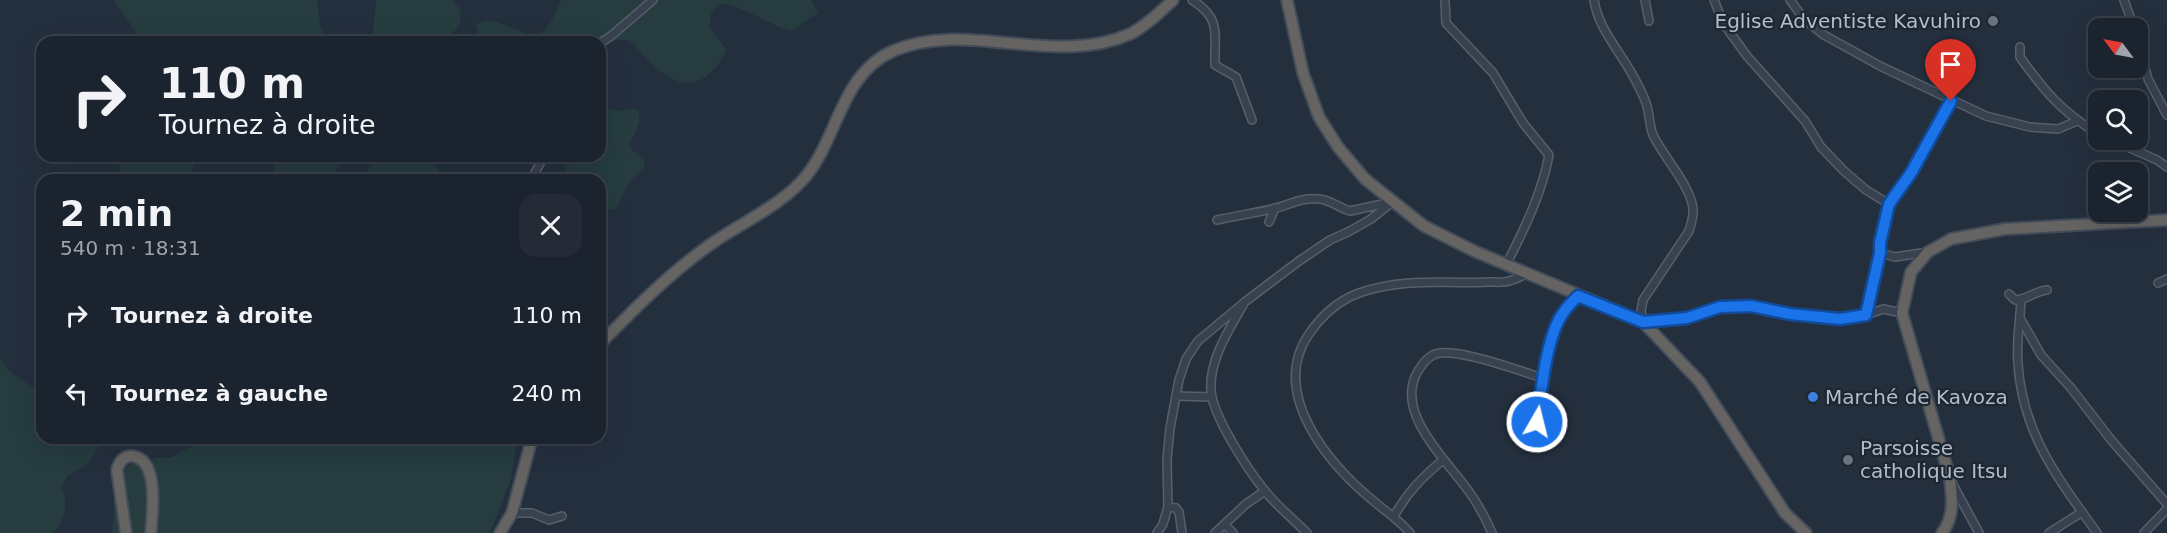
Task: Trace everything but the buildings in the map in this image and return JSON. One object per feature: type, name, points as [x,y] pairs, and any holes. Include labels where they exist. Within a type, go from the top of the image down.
[{"type":"highway","points":[[606,338],[642,300],[676,270],[709,245],[787,194],[806,176],[819,156],[846,98],[868,68],[891,52],[919,41],[948,39],[1047,47],[1096,45],[1131,33],[1151,20],[1173,0]]},
{"type":"highway","points":[[1287,0],[1303,73],[1319,117],[1338,147],[1365,179],[1424,226],[1526,274],[1643,322],[1700,382],[1785,513],[1806,533]]},
{"type":"highway","points":[[1942,533],[1948,525],[1953,504],[1950,478],[1902,313],[1911,272],[1928,252],[1951,239],[2005,229],[2167,220]]},
{"type":"highway","points":[[501,532],[512,513],[530,444]]},
{"type":"highway","points":[[126,533],[117,470],[119,462],[127,456],[136,456],[148,467],[152,481],[152,533]]},
{"type":"street","points":[[606,39],[653,0]]},
{"type":"street","points":[[1192,0],[1211,14],[1214,22],[1215,65],[1236,77],[1252,120]]},
{"type":"street","points":[[1444,0],[1446,23],[1493,73],[1523,123],[1549,155],[1545,178],[1524,230],[1506,265]]},
{"type":"street","points":[[1594,0],[1608,38],[1632,73],[1647,104],[1648,119],[1653,134],[1687,191],[1693,208],[1693,219],[1689,231],[1642,300],[1643,322],[1687,318],[1720,307],[1751,306],[1790,314],[1840,319],[1866,315],[1883,309],[1902,313]]},
{"type":"street","points":[[1645,0],[1649,21]]},
{"type":"street","points":[[1714,0],[1723,23],[1748,56],[1805,121],[1821,147],[1866,190],[1889,204]]},
{"type":"street","points":[[1790,0],[1804,19],[1824,35],[1951,101],[1986,116],[2030,127],[2058,129],[2077,121]]},
{"type":"street","points":[[2124,0],[2130,18]]},
{"type":"street","points":[[2020,47],[2020,57],[2039,84],[2057,105],[2088,128]]},
{"type":"street","points":[[2148,78],[2167,115]]},
{"type":"street","points":[[1866,315],[1889,204],[1911,173],[1951,101]]},
{"type":"street","points":[[2134,150],[2167,167]]},
{"type":"street","points":[[1216,220],[1275,208],[1300,199],[1320,199],[1350,211],[1392,202]]},
{"type":"street","points":[[1157,533],[1163,524],[1168,507],[1167,459],[1179,380],[1186,360],[1198,341],[1246,300],[1330,240],[1371,219],[1392,202]]},
{"type":"street","points":[[1269,222],[1275,208]]},
{"type":"street","points":[[1880,253],[1895,257],[1928,252]]},
{"type":"street","points":[[1410,533],[1339,468],[1307,424],[1298,401],[1296,358],[1303,343],[1330,308],[1347,297],[1366,290],[1402,283],[1509,281],[1526,274]]},
{"type":"street","points":[[2158,283],[2167,279]]},
{"type":"street","points":[[2009,294],[2015,300],[2020,300],[2038,290],[2047,290]]},
{"type":"street","points":[[1537,422],[1552,338],[1562,314],[1578,296]]},
{"type":"street","points":[[1246,300],[1226,336],[1215,363],[1210,388],[1212,397],[1231,441],[1265,491],[1307,533]]},
{"type":"street","points":[[2020,300],[2018,363],[2023,401],[2032,432],[2048,462],[2097,533]]},
{"type":"street","points":[[2020,318],[2041,355],[2167,504]]},
{"type":"street","points":[[1492,533],[1485,516],[1470,492],[1443,460],[1414,414],[1410,396],[1414,378],[1421,366],[1433,354],[1448,352],[1544,378]]},
{"type":"street","points":[[1176,396],[1212,397]]},
{"type":"street","points":[[1394,516],[1406,495],[1421,478],[1443,460]]},
{"type":"street","points":[[1950,478],[1979,533]]},
{"type":"street","points":[[1215,533],[1246,504],[1265,491]]},
{"type":"street","points":[[1168,507],[1176,508],[1179,512],[1182,533]]},
{"type":"street","points":[[2144,533],[2167,509]]},
{"type":"street","points":[[2049,533],[2082,512]]},
{"type":"street","points":[[512,513],[532,513],[549,520],[562,516]]},
{"type":"street","points":[[1225,525],[1233,533]]},
{"type":"green space","points":[[114,0],[317,0],[324,36],[138,36]]},
{"type":"green space","points":[[376,0],[452,0],[461,11],[460,24],[451,36],[374,36]]},
{"type":"green space","points":[[561,0],[811,0],[818,13],[791,31],[740,8],[722,3],[711,13],[710,28],[727,50],[710,73],[692,83],[672,79],[661,72],[629,40],[615,40],[606,45],[606,36],[479,36],[476,24],[491,20],[531,35],[544,31]]},
{"type":"green space","points":[[606,106],[615,111],[638,110],[639,123],[630,144],[632,150],[644,160],[645,166],[629,182],[617,208],[606,210],[606,174],[565,174],[566,169],[563,162],[606,162]]},
{"type":"green space","points":[[119,162],[194,162],[192,174],[120,174]]},
{"type":"green space","points":[[275,162],[341,162],[335,174],[274,174]]},
{"type":"green space","points":[[374,162],[429,162],[439,169],[438,174],[367,174]]},
{"type":"green space","points":[[0,359],[10,372],[36,389],[36,444],[100,444],[87,463],[68,475],[62,488],[65,511],[54,533],[0,533]]},
{"type":"green space","points":[[195,444],[517,444],[511,479],[490,533],[112,533],[114,489],[119,476],[129,465],[156,458],[170,458]]},
{"type":"place","name":"Eglise Adventiste Kavuhiro","points":[[1993,21]]},
{"type":"place","name":"Marché de Kavoza","points":[[1813,397]]},
{"type":"place","name":"Parsoisse catholique Itsu","points":[[1848,460]]},
{"type":"route","points":[[1537,422],[1552,338],[1562,314],[1578,296],[1643,322],[1687,318],[1720,307],[1751,306],[1790,314],[1840,319],[1866,315],[1889,204],[1911,173],[1951,101]]}]
